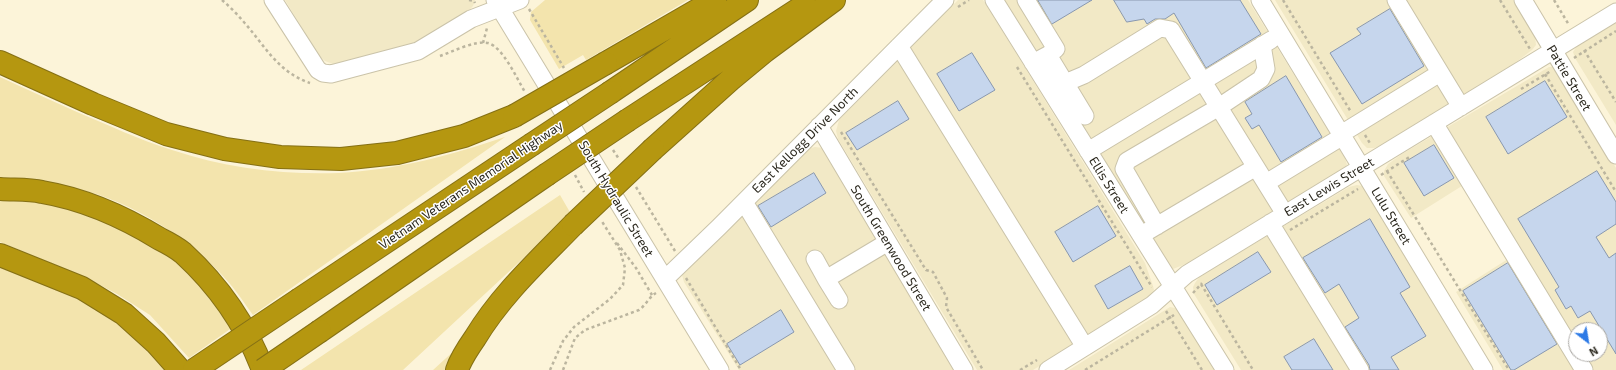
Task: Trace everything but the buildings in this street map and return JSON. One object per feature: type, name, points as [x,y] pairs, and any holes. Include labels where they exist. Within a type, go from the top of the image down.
[{"type":"highway","points":[[2,62],[93,104],[166,134],[225,149],[280,157],[341,159],[397,153],[464,136],[514,116],[715,0]]},
{"type":"highway","name":"Vietnam Veterans Memorial Highway","points":[[194,370],[747,0]]},
{"type":"highway","points":[[0,189],[42,192],[95,206],[139,226],[182,253],[215,287],[240,319],[263,370],[546,175],[812,0]]},
{"type":"highway","points":[[457,370],[460,361],[483,325],[506,294],[573,225],[653,150],[759,56],[834,0]]},
{"type":"highway","points":[[0,255],[82,288],[112,306],[124,314],[156,343],[180,370]]},
{"type":"street","points":[[274,0],[318,70],[323,73],[331,74],[418,50],[498,4],[520,0]]},
{"type":"street","name":"East Kellogg Drive North","points":[[665,279],[744,202],[945,0]]},
{"type":"street","name":"Ellis Street","points":[[994,0],[1225,370]]},
{"type":"street","points":[[1026,0],[1056,49],[1033,63]]},
{"type":"street","name":"Lulu Street","points":[[1260,0],[1484,370]]},
{"type":"street","points":[[1396,0],[1461,107]]},
{"type":"street","name":"Pattie Street","points":[[1523,0],[1616,155]]},
{"type":"street","name":"South Hydraulic Street","points":[[498,4],[720,370]]},
{"type":"street","name":"East Lewis Street","points":[[1048,370],[1152,305],[1187,274],[1275,230],[1285,214],[1366,174],[1383,164],[1434,123],[1461,107],[1541,68],[1581,44],[1616,12]]},
{"type":"street","points":[[1065,83],[1084,75],[1160,28],[1171,30],[1285,214]]},
{"type":"street","points":[[1088,151],[1281,34]]},
{"type":"street","points":[[1157,226],[1124,169],[1127,161],[1261,79],[1266,68],[1262,45]]},
{"type":"street","points":[[899,46],[1085,347]]},
{"type":"street","points":[[1048,55],[1085,116]]},
{"type":"street","points":[[1266,183],[1342,135],[1358,123],[1440,73]]},
{"type":"street","points":[[1434,123],[1584,370]]},
{"type":"street","name":"South Greenwood Street","points":[[819,126],[964,370]]},
{"type":"street","points":[[1141,236],[1256,167]]},
{"type":"street","points":[[744,202],[846,370]]},
{"type":"street","points":[[1275,230],[1360,370]]},
{"type":"street","points":[[826,279],[888,242]]},
{"type":"street","points":[[815,259],[839,300]]},
{"type":"path","points":[[1283,0],[1509,370]]},
{"type":"path","points":[[1500,0],[1616,192]]},
{"type":"path","points":[[1554,0],[1616,102]]},
{"type":"path","points":[[1518,91],[1541,68],[1581,44],[1616,31]]},
{"type":"path","points":[[1013,61],[1202,370]]},
{"type":"path","points":[[841,131],[926,270],[933,272],[947,298],[946,307],[983,370]]},
{"type":"path","points":[[1275,230],[1383,164],[1418,152]]},
{"type":"path","points":[[608,231],[636,268],[652,295]]},
{"type":"path","points":[[686,277],[741,370]]},
{"type":"path","points":[[1085,370],[1170,318],[1201,284],[1208,280]]},
{"type":"shaded area","points":[[285,0],[475,0],[473,6],[465,15],[420,40],[401,48],[333,64],[325,61],[319,56]]},
{"type":"shaded area","points":[[545,0],[688,0],[586,60],[583,55],[559,69],[530,20],[531,12]]},
{"type":"shaded area","points":[[958,0],[983,0],[1145,263],[1154,290],[1147,300],[1033,370],[977,370],[838,139],[836,131],[839,120]]},
{"type":"shaded area","points":[[1004,0],[1248,0],[1345,158],[1347,165],[1343,170],[1191,262],[1173,269],[1168,266]]},
{"type":"shaded area","points":[[1275,0],[1513,0],[1535,35],[1536,45],[1532,50],[1507,69],[1388,143],[1374,148],[1367,148],[1362,143]]},
{"type":"shaded area","points":[[1616,23],[1616,125],[1575,58],[1573,52],[1577,46]]},
{"type":"shaded area","points":[[1549,67],[1553,67],[1557,71],[1616,168],[1616,370],[1503,370],[1456,292],[1511,257],[1465,184],[1411,218],[1384,176],[1384,171],[1388,164],[1402,154]]},
{"type":"shaded area","points":[[0,77],[77,112],[160,146],[192,156],[234,166],[255,169],[297,173],[339,173],[382,169],[444,156],[505,137],[253,315],[221,274],[188,244],[150,218],[109,199],[88,192],[50,185],[0,182]]},
{"type":"shaded area","points":[[815,147],[823,148],[961,370],[739,370],[684,282],[682,275],[685,269],[807,149]]},
{"type":"shaded area","points":[[1357,185],[1362,186],[1365,189],[1476,370],[1241,370],[1194,294],[1193,287],[1195,283],[1200,276],[1349,187]]},
{"type":"shaded area","points":[[560,195],[571,214],[403,370],[301,370]]},
{"type":"shaded area","points":[[0,201],[31,201],[76,207],[149,239],[185,268],[236,325],[189,358],[150,315],[117,294],[85,277],[0,242]]},
{"type":"shaded area","points":[[0,263],[87,299],[125,323],[169,370],[0,370]]},
{"type":"shaded area","points":[[1170,307],[1179,311],[1214,370],[1069,370]]},
{"type":"shaded area","points":[[456,349],[452,370],[433,370]]}]
